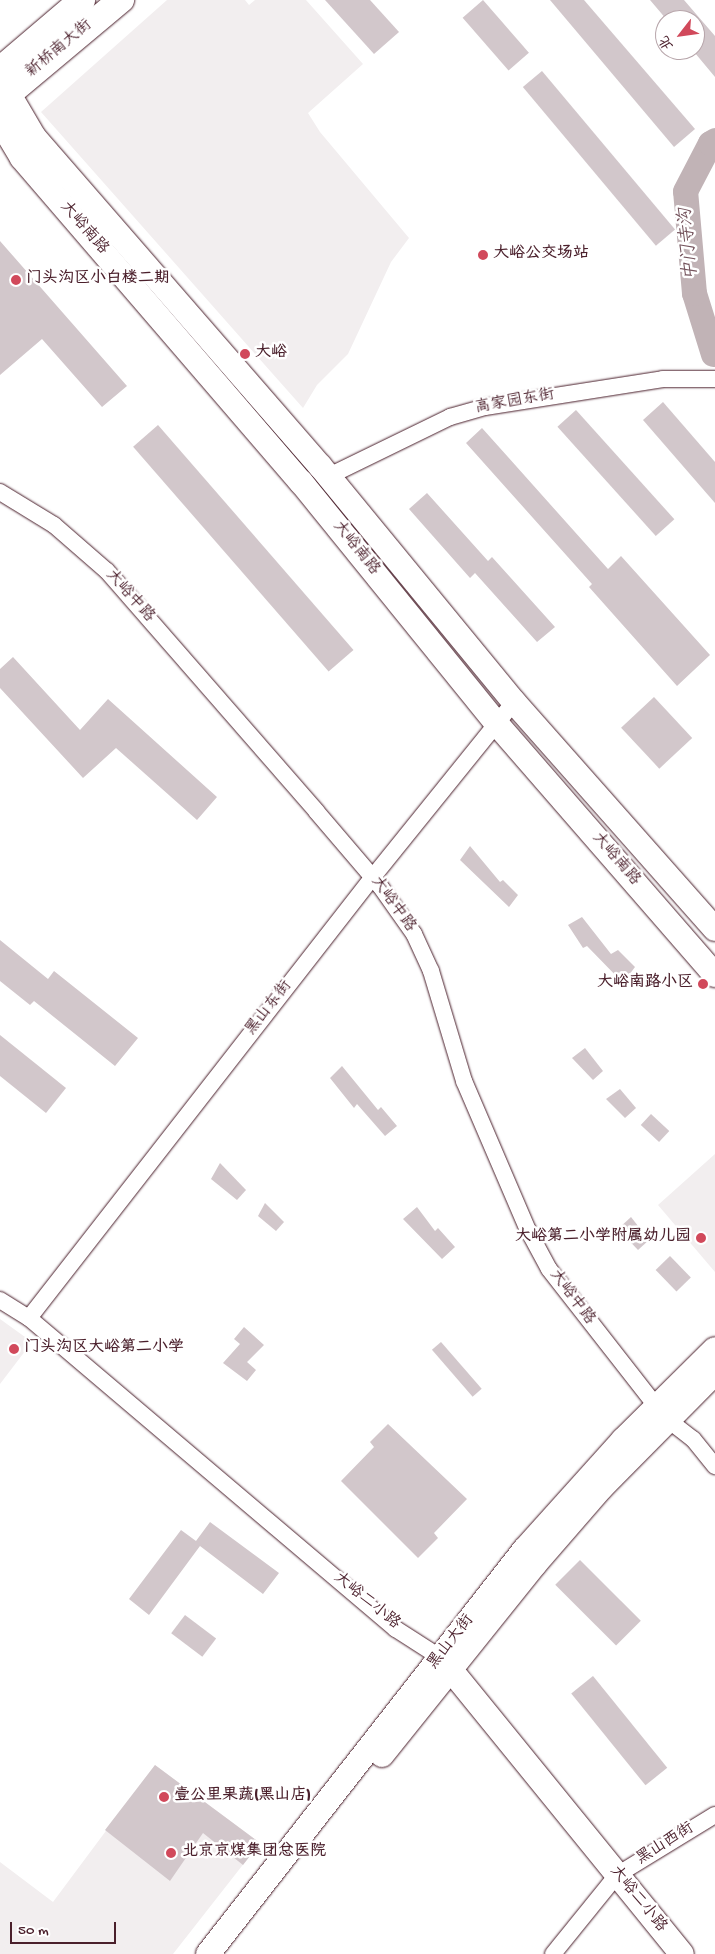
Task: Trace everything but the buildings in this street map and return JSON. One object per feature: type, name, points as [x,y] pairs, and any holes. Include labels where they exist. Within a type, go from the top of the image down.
[{"type":"main road","name":"新桥南大街","points":[[0,70],[82,0]]},
{"type":"main road","name":"新桥南大街","points":[[3,92],[121,0]]},
{"type":"main road","name":"大峪南路","points":[[3,92],[34,137],[329,476],[514,702],[715,929]]},
{"type":"main road","name":"大峪南路","points":[[0,121],[22,158],[301,482],[496,723],[715,975]]},
{"type":"main road","name":"黑山大街","points":[[208,1954],[367,1748],[446,1664],[535,1564],[715,1349]]},
{"type":"main road","name":"黑山大街","points":[[662,1412],[715,1373]]},
{"type":"main road","name":"黑山大街","points":[[228,1954],[446,1664]]},
{"type":"main road","name":"大峪二小路","points":[[446,1664],[682,1954]]},
{"type":"street","name":"高家园东街","points":[[329,476],[450,417],[485,407],[663,380],[715,379]]},
{"type":"street","name":"大峪中路","points":[[0,492],[54,525],[107,571],[372,878],[414,934],[427,964],[464,1081],[532,1238],[549,1268],[662,1412],[693,1439],[715,1466]]},
{"type":"street","name":"黑山东街","points":[[29,1318],[372,878],[514,702]]},
{"type":"street","name":"大峪二小路","points":[[0,1300],[29,1318],[396,1629],[446,1664]]},
{"type":"street","name":"黑山西街","points":[[553,1954],[617,1875],[715,1815]]},
{"type":"shaded area","points":[[167,0],[245,0],[249,5],[255,0],[306,0],[363,64],[308,113],[320,132],[409,238],[391,262],[348,354],[317,385],[303,408],[41,112]]},
{"type":"shaded area","name":"大峪第二小学附属幼儿园","points":[[715,1154],[715,1272],[658,1205]]},
{"type":"shaded area","name":"门头沟区大峪第二小学","points":[[0,1319],[32,1342],[0,1384]]},
{"type":"shaded area","name":"北京京煤集团总医院","points":[[155,1765],[260,1843],[173,1954],[0,1954],[0,1862],[53,1902]]},
{"type":"waterway","name":"中门寺沟","points":[[713,354],[694,293],[685,191],[710,143],[715,140]]},
{"type":"place","name":"大峪公交场站","points":[[483,255]]},
{"type":"place","name":"门头沟区小白楼二期","points":[[16,280]]},
{"type":"place","name":"大峪","points":[[245,354]]},
{"type":"place","name":"大峪南路小区","points":[[703,984]]},
{"type":"place","name":"大峪第二小学附属幼儿园","points":[[701,1238]]},
{"type":"place","name":"门头沟区大峪第二小学","points":[[14,1349]]},
{"type":"place","name":"壹公里果蔬(黑山店)","points":[[164,1797]]},
{"type":"place","name":"北京京煤集团总医院","points":[[171,1853]]}]
